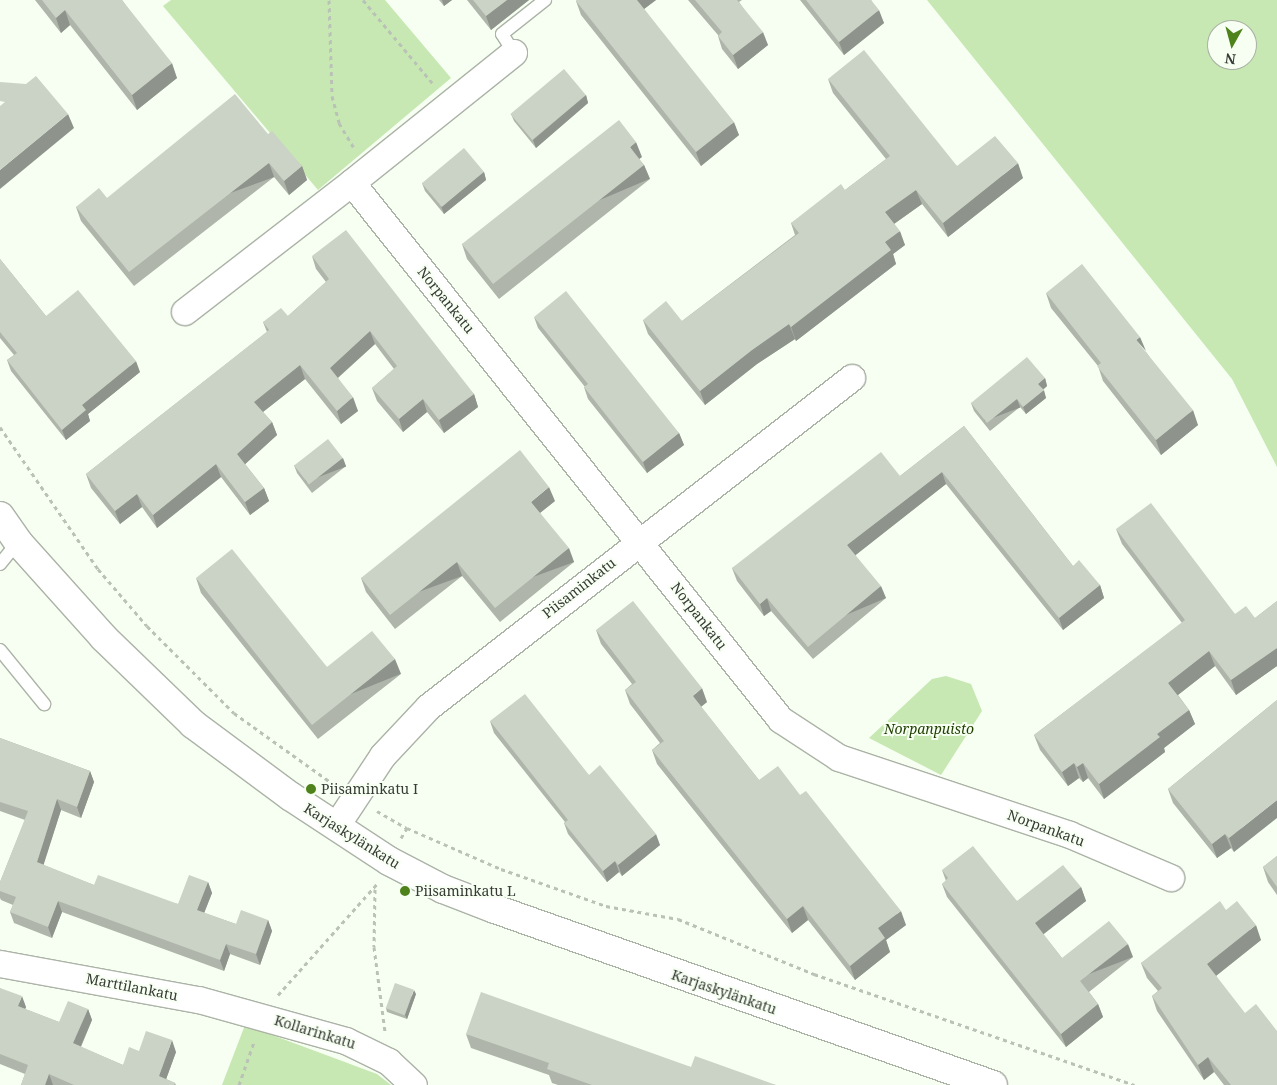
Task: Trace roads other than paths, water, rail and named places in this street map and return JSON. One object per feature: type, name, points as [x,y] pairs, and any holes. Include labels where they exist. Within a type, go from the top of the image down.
[{"type":"street","points":[[185,312],[360,176],[449,102],[514,53]]},
{"type":"street","name":"Norpankatu","points":[[360,176],[640,541],[781,720],[839,758],[1070,835],[1171,878]]},
{"type":"street","name":"Piisaminkatu","points":[[336,827],[394,742],[429,707],[640,541],[739,469],[852,378]]},
{"type":"street","name":"Karjaskylänkatu","points":[[0,516],[18,542],[104,638],[164,697],[242,762],[389,861],[443,888],[494,909],[993,1085]]},
{"type":"street","name":"Marttilankatu","points":[[0,964],[129,985],[262,1016]]},
{"type":"street","name":"Kollarinkatu","points":[[262,1016],[346,1041],[389,1062],[414,1085]]},
{"type":"lane","points":[[514,53],[502,34],[544,0]]},
{"type":"lane","points":[[0,564],[18,542]]},
{"type":"lane","points":[[0,650],[44,704]]},
{"type":"place","name":"Piisaminkatu I","points":[[311,789]]},
{"type":"place","name":"Piisaminkatu L","points":[[405,891]]},
{"type":"park label","name":"Norpanpuisto","points":[[929,729]]}]
